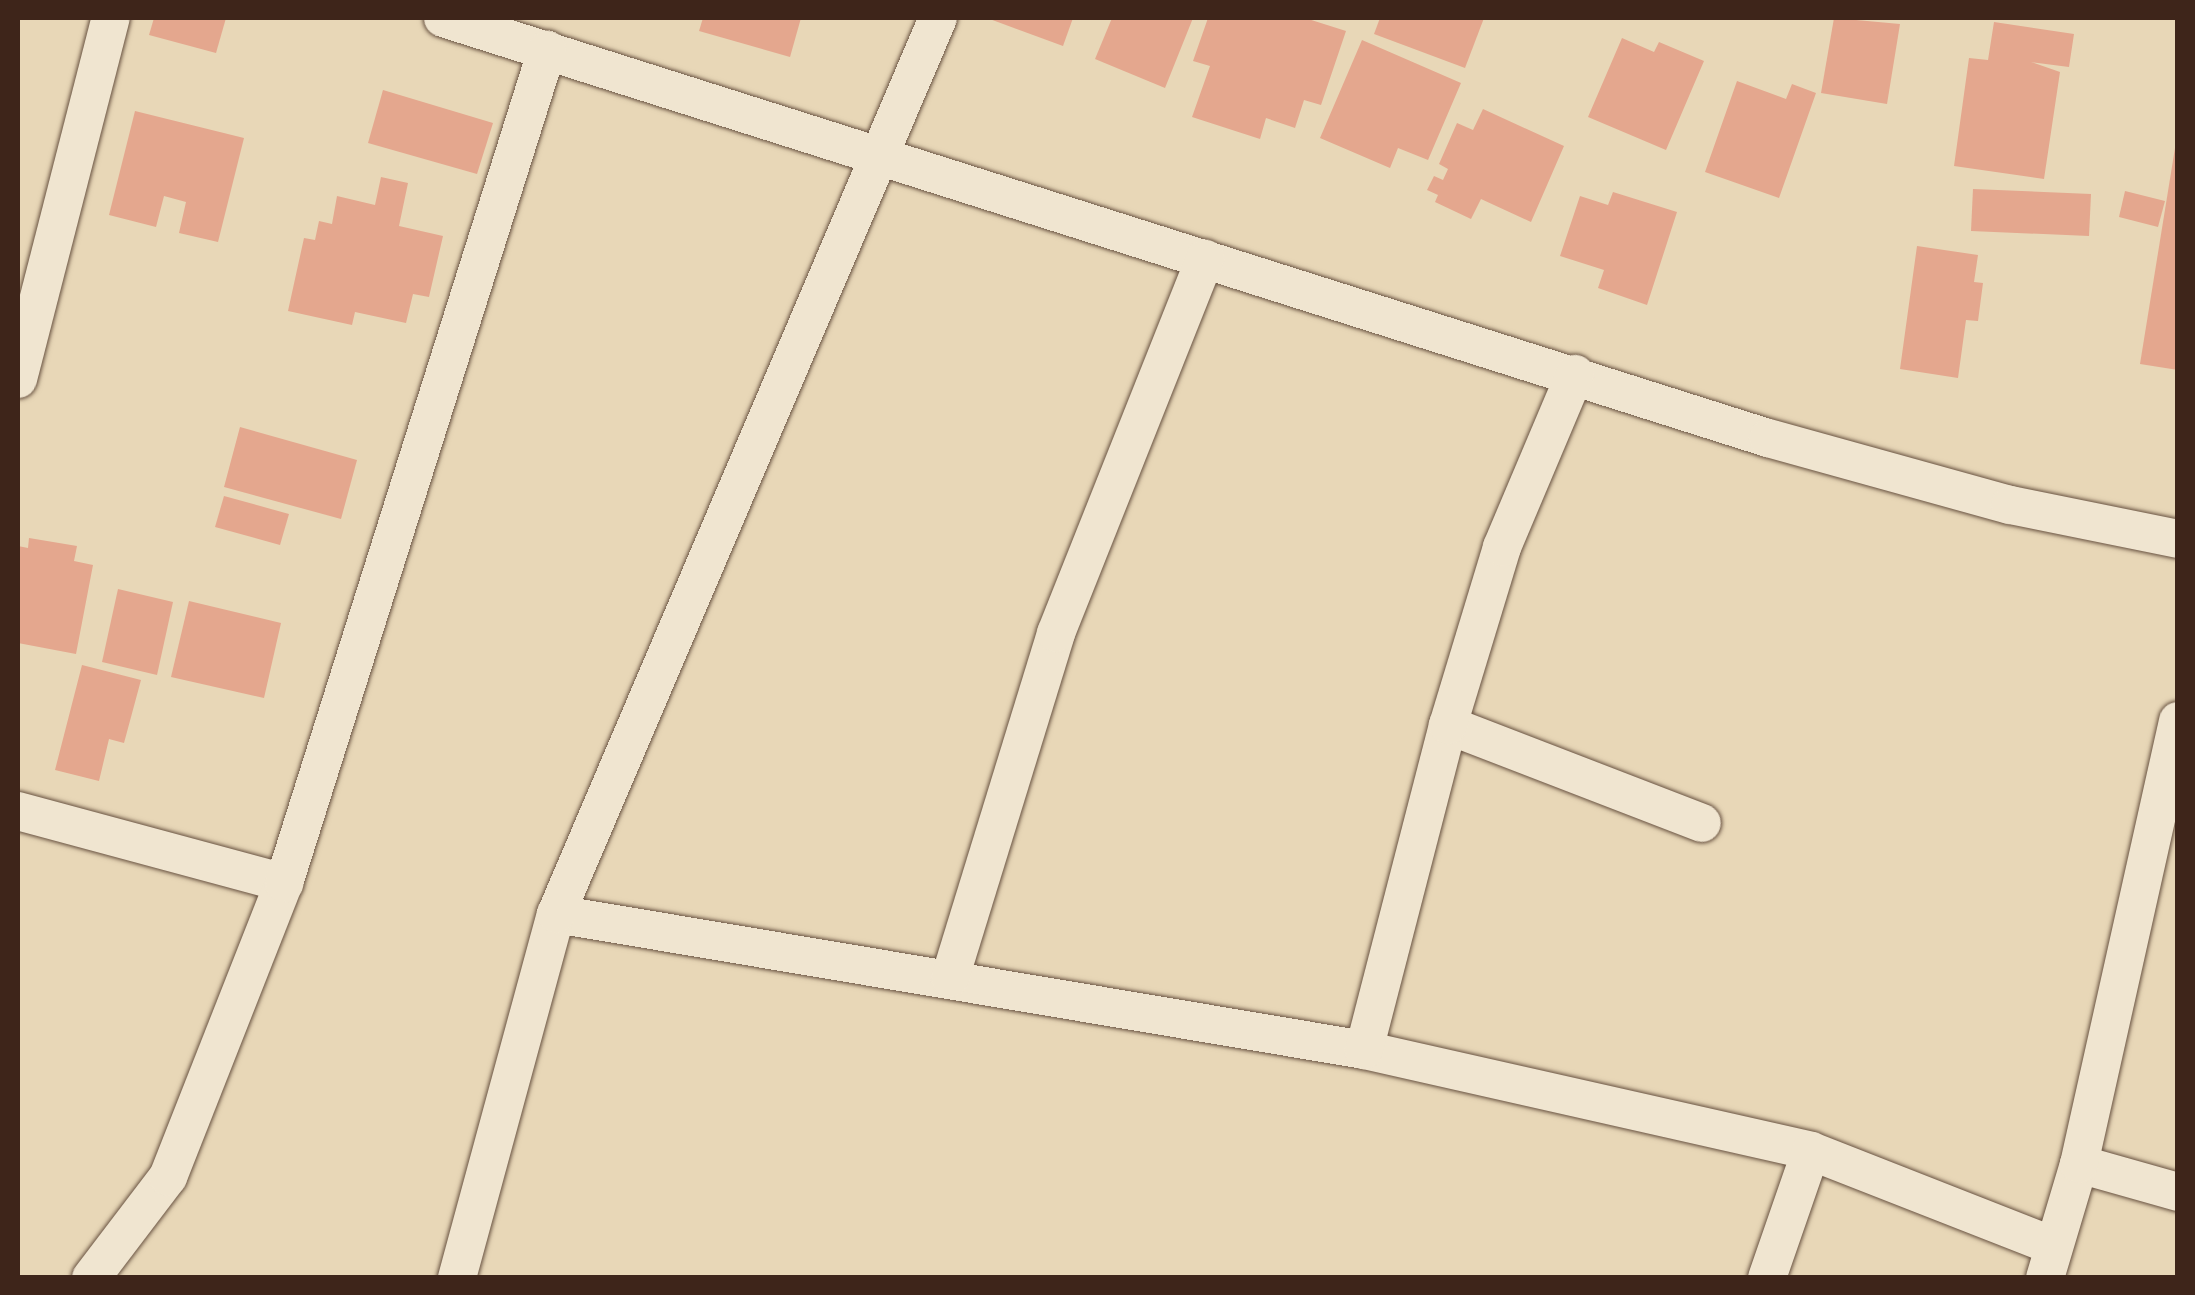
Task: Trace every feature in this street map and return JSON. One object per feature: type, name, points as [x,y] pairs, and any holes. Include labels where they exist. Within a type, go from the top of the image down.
[{"type":"street","points":[[18,379],[111,18]]},
{"type":"street","points":[[442,18],[880,160],[1576,374],[1768,438],[2010,505],[2178,539]]},
{"type":"street","points":[[457,1278],[556,914],[938,18]]},
{"type":"street","points":[[92,1278],[168,1177],[284,883],[547,50]]},
{"type":"street","points":[[950,978],[1056,633],[1205,259]]},
{"type":"street","points":[[1364,1050],[1448,725],[1502,547],[1576,374]]},
{"type":"street","points":[[556,914],[1364,1050],[1811,1150],[2049,1262],[2079,1164],[2178,721]]},
{"type":"street","points":[[1448,725],[1702,823]]},
{"type":"street","points":[[18,811],[284,883]]},
{"type":"street","points":[[1767,1278],[1811,1150]]},
{"type":"street","points":[[2079,1164],[2178,1192]]},
{"type":"building","points":[[154,18],[226,18],[216,53],[149,35]]},
{"type":"building","points":[[703,18],[801,18],[790,57],[699,31]]},
{"type":"building","points":[[987,18],[1073,18],[1063,46]]},
{"type":"building","points":[[1112,18],[1193,18],[1165,88],[1095,59]]},
{"type":"building","points":[[1208,18],[1305,18],[1346,31],[1321,105],[1304,100],[1295,128],[1266,118],[1260,139],[1192,117],[1210,66],[1193,61]]},
{"type":"building","points":[[1380,18],[1484,18],[1465,68],[1374,34]]},
{"type":"building","points":[[1834,18],[1900,24],[1887,104],[1821,93]]},
{"type":"building","points":[[1994,22],[2074,34],[2069,67],[2031,62],[2060,72],[2044,179],[1954,166],[1969,58],[1988,60]]},
{"type":"building","points":[[1622,38],[1654,52],[1659,42],[1704,61],[1666,150],[1588,117]]},
{"type":"building","points":[[1362,40],[1461,83],[1428,160],[1398,148],[1390,168],[1320,138]]},
{"type":"building","points":[[1737,81],[1786,99],[1792,84],[1816,93],[1779,198],[1705,172]]},
{"type":"building","points":[[383,90],[493,123],[477,174],[368,143]]},
{"type":"building","points":[[1483,109],[1564,146],[1531,222],[1481,199],[1471,219],[1435,202],[1438,195],[1427,190],[1434,176],[1443,180],[1448,169],[1439,164],[1457,123],[1473,130]]},
{"type":"building","points":[[135,111],[244,138],[218,242],[179,233],[186,202],[164,196],[156,227],[109,215]]},
{"type":"building","points":[[2175,148],[2178,149],[2178,370],[2140,364]]},
{"type":"building","points":[[381,177],[408,183],[399,226],[443,236],[429,297],[413,294],[406,323],[355,312],[352,325],[288,311],[304,238],[315,240],[319,221],[332,224],[337,196],[375,205]]},
{"type":"building","points":[[1973,189],[2091,194],[2089,236],[1971,231]]},
{"type":"building","points":[[2125,191],[2165,201],[2158,227],[2119,217]]},
{"type":"building","points":[[1613,192],[1677,212],[1647,305],[1598,288],[1604,270],[1560,256],[1580,196],[1608,205]]},
{"type":"building","points":[[1917,246],[1978,255],[1974,282],[1983,283],[1978,321],[1966,320],[1958,378],[1900,369]]},
{"type":"building","points":[[240,427],[357,460],[341,519],[224,487]]},
{"type":"building","points":[[224,496],[289,514],[280,545],[215,527]]},
{"type":"building","points":[[29,538],[77,546],[74,561],[93,565],[76,654],[18,643],[18,546],[28,548]]},
{"type":"building","points":[[118,589],[173,602],[157,675],[102,662]]},
{"type":"building","points":[[189,601],[281,623],[264,698],[171,677]]},
{"type":"building","points":[[82,665],[141,680],[124,743],[109,739],[99,781],[55,770]]}]
